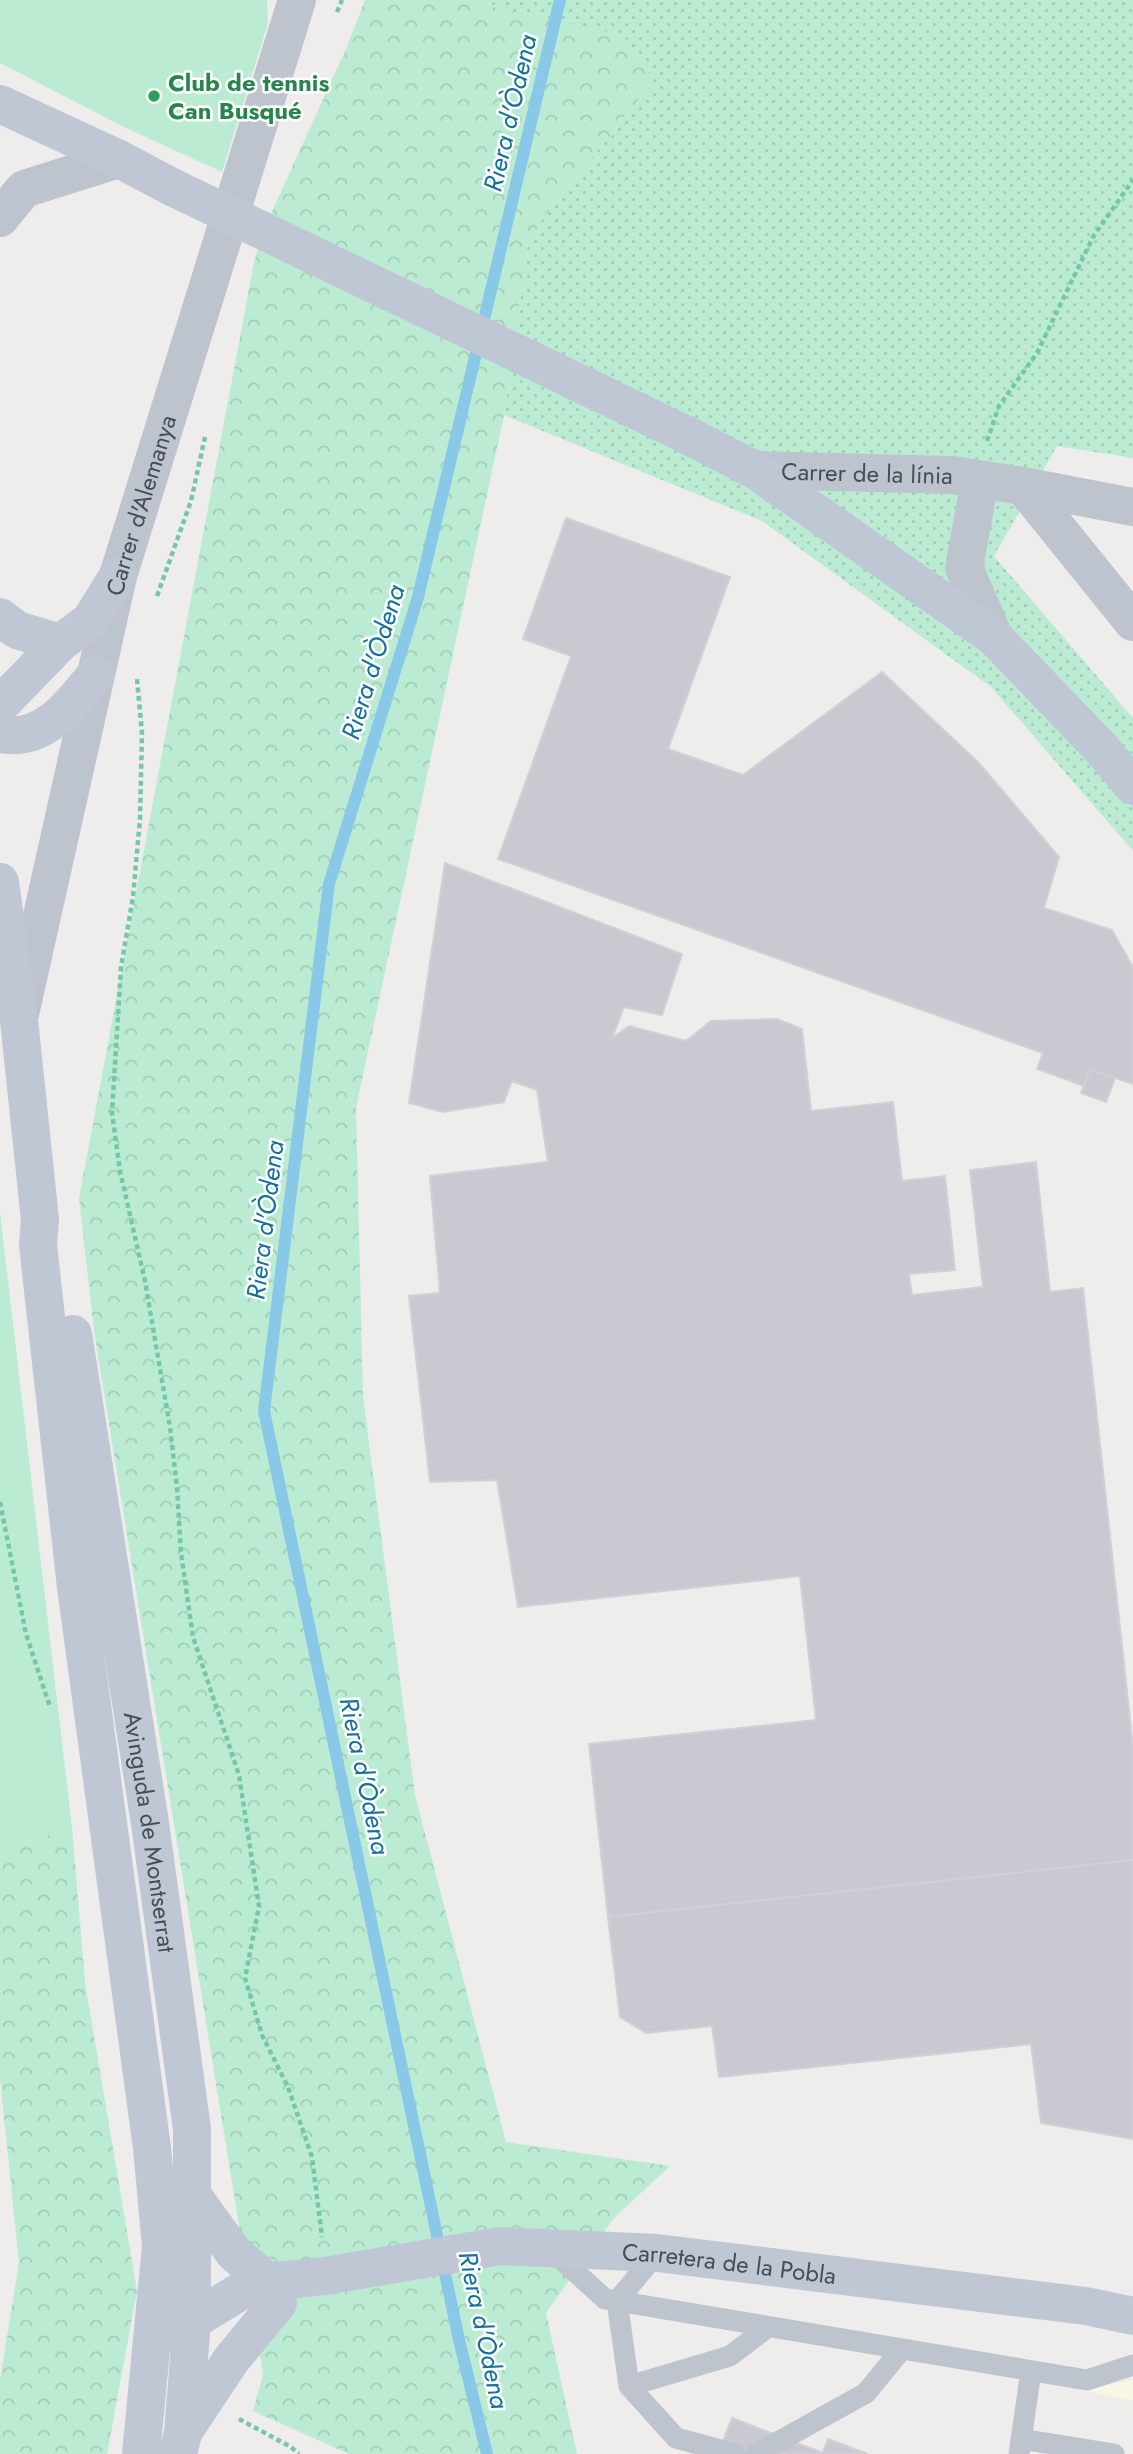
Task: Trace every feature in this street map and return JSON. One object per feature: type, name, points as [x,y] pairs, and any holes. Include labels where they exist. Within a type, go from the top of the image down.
[{"type":"street","name":"Carrer d'Alemanya","points":[[19,1020],[118,576],[297,0]]},
{"type":"street","points":[[0,104],[119,159],[755,470],[994,637],[1099,746],[1133,786]]},
{"type":"street","points":[[0,218],[24,189],[119,159]]},
{"type":"street","name":"Carrer de la línia","points":[[755,470],[953,475],[1133,507]]},
{"type":"street","name":"Carrer de la línia","points":[[980,480],[964,568],[994,637]]},
{"type":"street","points":[[1023,486],[1133,622]]},
{"type":"street","points":[[0,705],[60,643],[90,621],[118,576]]},
{"type":"street","points":[[0,617],[17,630],[60,643]]},
{"type":"street","points":[[0,734],[30,732],[54,721],[96,674]]},
{"type":"street","name":"Avinguda de Montserrat","points":[[0,882],[19,1020],[40,1220],[38,1245],[76,1587],[152,2148],[170,2438]]},
{"type":"street","name":"Avinguda de Montserrat","points":[[40,1220],[58,1246],[116,1596],[152,1836],[192,2129],[192,2321]]},
{"type":"street","points":[[170,2438],[231,2360],[273,2293],[234,2253],[193,2196]]},
{"type":"street","points":[[160,2246],[176,2274],[192,2321],[170,2438]]},
{"type":"street","name":"Carretera de la Pobla","points":[[192,2321],[242,2291],[273,2293],[325,2277],[500,2246],[657,2253],[1086,2306],[1133,2316]]},
{"type":"lane","points":[[548,2248],[605,2299],[1087,2380],[1133,2365]]},
{"type":"lane","points":[[657,2253],[617,2301],[629,2386],[676,2438],[735,2454]]},
{"type":"lane","points":[[629,2386],[730,2356],[768,2327]]},
{"type":"lane","points":[[756,2454],[866,2393],[902,2349]]},
{"type":"lane","points":[[1031,2371],[1020,2446],[1114,2454]]},
{"type":"path","points":[[336,14],[342,0]]},
{"type":"path","points":[[980,480],[987,435],[999,406],[1037,353],[1093,237],[1133,180]]},
{"type":"path","points":[[156,599],[191,501],[206,434]]},
{"type":"path","points":[[139,668],[137,679],[142,733],[140,819],[133,897],[121,967],[112,1113],[120,1171],[145,1280],[170,1427],[181,1553],[193,1637],[240,1775],[259,1906],[245,1979],[262,2035],[288,2087],[312,2157],[325,2277]]},
{"type":"path","points":[[0,1502],[26,1634],[54,1719]]},
{"type":"path","points":[[170,2438],[249,2423],[299,2454]]},
{"type":"shaded area","points":[[1133,2380],[1133,2401],[1083,2390]]},
{"type":"green space","name":"Club de tennis Can Busqué","points":[[0,0],[267,0],[268,23],[222,172],[126,128],[0,63]]},
{"type":"green space","points":[[365,0],[483,0],[495,8],[623,35],[654,81],[529,235],[504,415],[356,1108],[363,1397],[415,1795],[506,2142],[670,2166],[614,2218],[546,2313],[577,2454],[349,2454],[253,2411],[263,2374],[94,1331],[79,1198],[254,262],[263,231],[346,49]]},
{"type":"green space","points":[[483,0],[1133,0],[1133,458],[1057,446],[994,556],[1133,718],[1133,851],[991,687],[762,521],[504,415],[529,235],[654,81]]},
{"type":"green space","points":[[0,1212],[72,1828],[0,1849]]},
{"type":"green space","points":[[72,1828],[85,1982],[137,2291],[107,2454],[0,2454],[0,2379],[19,2263],[0,2078],[0,1849]]},
{"type":"building","points":[[566,518],[730,577],[668,749],[743,775],[882,672],[979,763],[1059,857],[1044,908],[1112,930],[1133,967],[1133,1084],[1090,1069],[1084,1086],[1037,1069],[1043,1053],[498,859],[571,656],[523,639]]},
{"type":"building","points":[[445,863],[682,954],[662,1015],[624,1007],[612,1038],[629,1026],[686,1041],[711,1021],[777,1019],[802,1029],[811,1111],[893,1102],[902,1181],[945,1176],[955,1270],[909,1274],[912,1295],[983,1287],[970,1170],[1036,1162],[1050,1292],[1083,1288],[1133,1747],[1133,1860],[608,1917],[589,1744],[816,1720],[800,1576],[518,1607],[497,1480],[430,1482],[409,1296],[440,1293],[430,1176],[548,1162],[537,1090],[512,1081],[504,1102],[443,1112],[409,1103]]},
{"type":"building","points":[[1090,1069],[1115,1078],[1106,1102],[1081,1093]]},
{"type":"building","points":[[1133,1860],[1133,2139],[1041,2123],[1031,2044],[719,2077],[712,2026],[646,2033],[620,2017],[608,1917]]},
{"type":"building","points":[[732,2418],[823,2453],[718,2454]]},
{"type":"building","points":[[828,2439],[868,2454],[822,2454]]},
{"type":"waterway","name":"Riera d'Òdena","points":[[487,2454],[459,2340],[264,1411],[329,884],[418,597],[560,0]]},
{"type":"place","name":"Club de tennis Can Busqué","points":[[154,96]]}]
